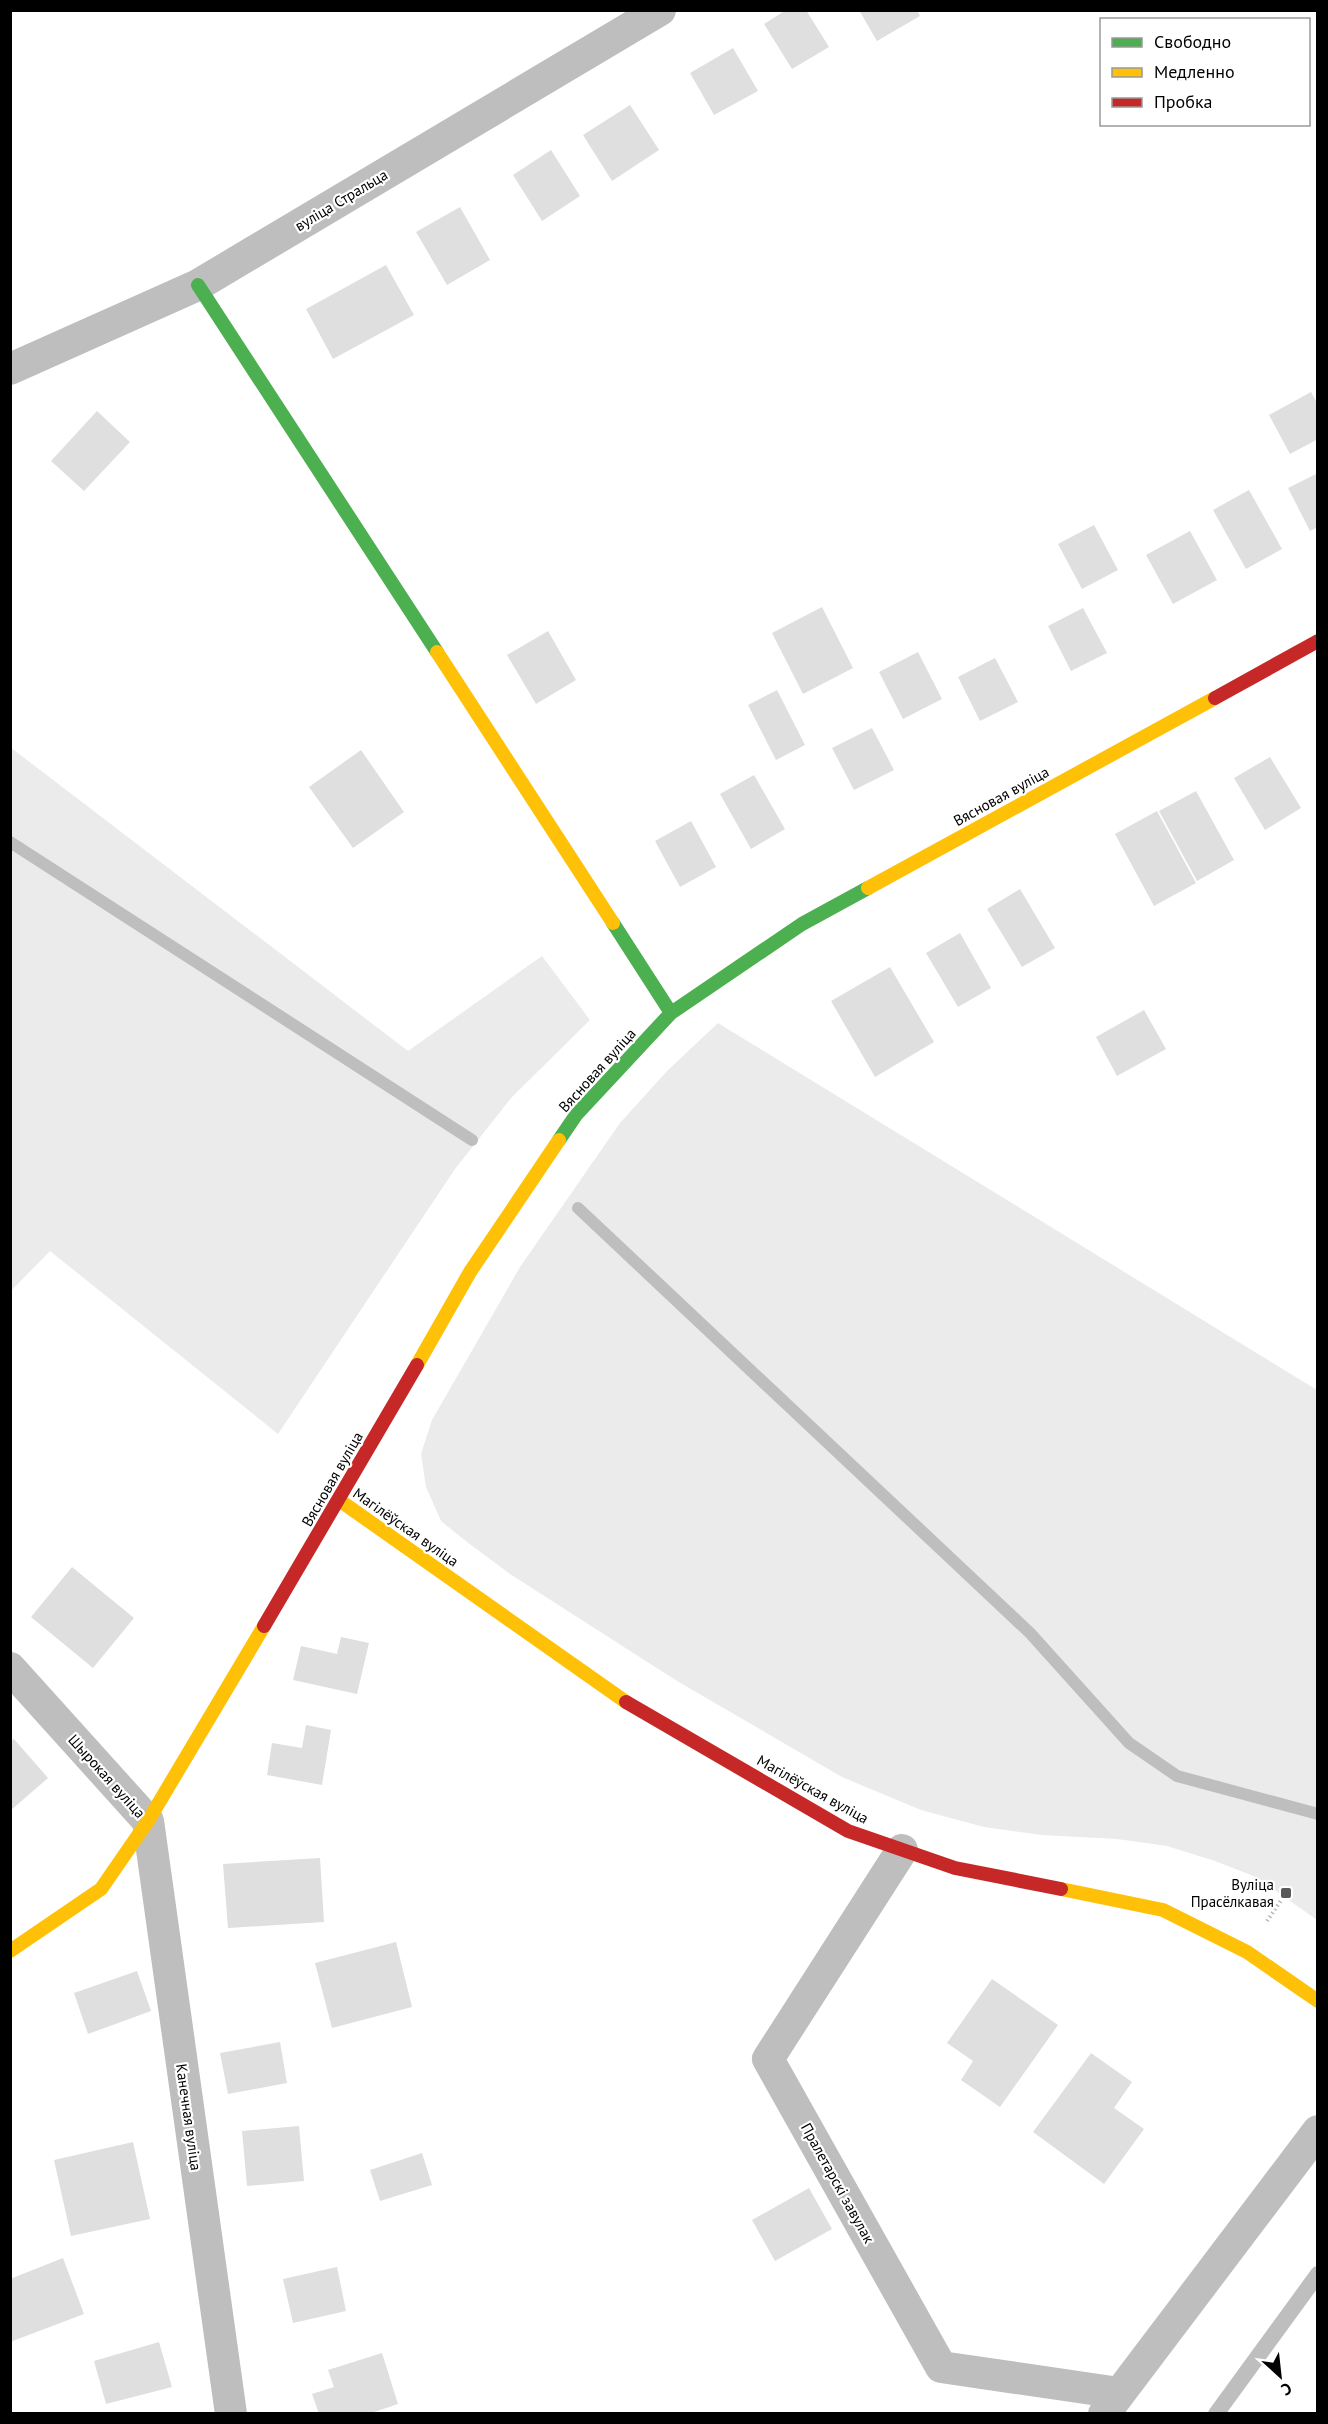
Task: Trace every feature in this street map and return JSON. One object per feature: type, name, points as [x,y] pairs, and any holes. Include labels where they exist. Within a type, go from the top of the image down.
[{"type":"street","name":"вуліца Стральца","points":[[10,369],[198,285],[660,10]]},
{"type":"street","points":[[198,285],[671,1013]]},
{"type":"street","name":"Вясновая вуліца","points":[[148,1821],[339,1500],[470,1272],[576,1115],[671,1013],[802,924],[1317,641]]},
{"type":"street","name":"Магілёўская вуліца","points":[[339,1500],[623,1700],[848,1831],[955,1868],[1163,1910],[1247,1952],[1317,2001]]},
{"type":"street","name":"Шырокая вуліца","points":[[10,1668],[148,1821],[101,1888],[10,1951]]},
{"type":"street","name":"Канечная вуліца","points":[[148,1821],[231,2414]]},
{"type":"street","name":"Пралетарскі завулак","points":[[902,1850],[768,2059],[941,2367],[1111,2403]]},
{"type":"street","points":[[1111,2403],[1317,2131]]},
{"type":"lane","points":[[1216,2414],[1317,2274]]},
{"type":"shaded area","points":[[10,747],[408,1051],[542,956],[590,1020],[512,1097],[455,1169],[278,1434],[50,1251],[11,1291]]},
{"type":"shaded area","points":[[718,1023],[1317,1390],[1317,1920],[1256,1877],[1167,1846],[1117,1839],[1042,1835],[984,1827],[921,1810],[842,1777],[677,1681],[510,1574],[441,1521],[426,1487],[421,1454],[432,1420],[520,1267],[620,1123],[667,1071]]},
{"type":"building","points":[[786,10],[806,10],[829,47],[792,69],[764,24]]},
{"type":"building","points":[[859,10],[917,10],[920,16],[877,41]]},
{"type":"building","points":[[733,48],[758,91],[714,115],[690,73]]},
{"type":"building","points":[[630,105],[659,150],[612,181],[583,135]]},
{"type":"building","points":[[551,150],[580,196],[542,221],[513,175]]},
{"type":"building","points":[[460,207],[490,260],[447,285],[416,232]]},
{"type":"building","points":[[386,265],[414,315],[333,359],[306,309]]},
{"type":"building","points":[[1311,392],[1318,405],[1318,439],[1290,454],[1269,415]]},
{"type":"building","points":[[97,411],[130,442],[84,491],[51,461]]},
{"type":"building","points":[[1318,473],[1318,527],[1310,531],[1288,488]]},
{"type":"building","points":[[1249,490],[1282,549],[1246,569],[1213,510]]},
{"type":"building","points":[[1094,525],[1118,570],[1082,589],[1058,544]]},
{"type":"building","points":[[1190,531],[1217,580],[1173,604],[1146,555]]},
{"type":"building","points":[[822,607],[853,668],[803,694],[772,633]]},
{"type":"building","points":[[1083,608],[1107,653],[1071,671],[1048,626]]},
{"type":"building","points":[[548,631],[576,680],[536,704],[507,655]]},
{"type":"building","points":[[918,652],[942,699],[903,719],[879,672]]},
{"type":"building","points":[[995,658],[1018,702],[980,721],[958,677]]},
{"type":"building","points":[[777,690],[805,745],[776,760],[748,705]]},
{"type":"building","points":[[872,728],[894,770],[854,790],[832,748]]},
{"type":"building","points":[[361,750],[404,812],[353,848],[309,787]]},
{"type":"building","points":[[1270,757],[1301,808],[1265,830],[1234,778]]},
{"type":"building","points":[[754,775],[785,829],[751,849],[720,794]]},
{"type":"building","points":[[1196,791],[1234,860],[1197,881],[1159,811]]},
{"type":"building","points":[[1157,811],[1196,883],[1154,906],[1115,834]]},
{"type":"building","points":[[691,821],[716,867],[680,887],[655,841]]},
{"type":"building","points":[[1020,889],[1055,948],[1022,967],[987,909]]},
{"type":"building","points":[[960,933],[991,988],[958,1007],[926,953]]},
{"type":"building","points":[[890,967],[934,1042],[875,1077],[831,1001]]},
{"type":"building","points":[[1144,1010],[1166,1049],[1117,1076],[1096,1037]]},
{"type":"building","points":[[72,1567],[134,1618],[93,1668],[31,1617]]},
{"type":"building","points":[[341,1637],[369,1643],[357,1694],[293,1680],[301,1646],[337,1654]]},
{"type":"building","points":[[306,1725],[331,1730],[322,1785],[267,1775],[272,1743],[302,1748]]},
{"type":"building","points":[[14,1739],[48,1778],[10,1811],[10,1742]]},
{"type":"building","points":[[320,1858],[324,1922],[228,1928],[223,1864]]},
{"type":"building","points":[[396,1942],[412,2007],[332,2028],[315,1963]]},
{"type":"building","points":[[137,1971],[151,2011],[88,2034],[74,1993]]},
{"type":"building","points":[[992,1979],[1058,2025],[1000,2107],[961,2080],[973,2061],[947,2043]]},
{"type":"building","points":[[280,2042],[287,2083],[228,2094],[220,2053]]},
{"type":"building","points":[[1091,2053],[1132,2082],[1114,2108],[1144,2129],[1104,2184],[1033,2132]]},
{"type":"building","points":[[299,2126],[304,2181],[247,2186],[242,2131]]},
{"type":"building","points":[[133,2142],[150,2219],[71,2236],[54,2160]]},
{"type":"building","points":[[422,2153],[432,2185],[380,2201],[370,2170]]},
{"type":"building","points":[[809,2188],[832,2229],[775,2261],[752,2220]]},
{"type":"building","points":[[63,2258],[84,2314],[10,2342],[10,2279]]},
{"type":"building","points":[[337,2267],[346,2311],[293,2323],[283,2279]]},
{"type":"building","points":[[159,2342],[172,2387],[106,2404],[94,2361]]},
{"type":"building","points":[[382,2353],[398,2404],[368,2414],[319,2414],[312,2394],[334,2387],[328,2370]]},
{"type":"waterway","points":[[10,842],[472,1140]]},
{"type":"waterway","points":[[578,1208],[1030,1633],[1129,1743],[1177,1776],[1318,1814]]},
{"type":"traffic: fast","points":[[198,285],[437,652]]},
{"type":"traffic: fast","points":[[559,1140],[576,1115],[671,1013],[802,924],[868,888]]},
{"type":"traffic: fast","points":[[613,923],[671,1013]]},
{"type":"traffic: slow","points":[[437,652],[613,923]]},
{"type":"traffic: slow","points":[[868,888],[1215,698]]},
{"type":"traffic: slow","points":[[417,1365],[470,1272],[559,1140]]},
{"type":"traffic: slow","points":[[339,1500],[626,1702]]},
{"type":"traffic: slow","points":[[10,1951],[101,1889],[148,1821],[264,1626]]},
{"type":"traffic: slow","points":[[1061,1889],[1163,1910],[1247,1952],[1318,2001]]},
{"type":"traffic: jam","points":[[1215,698],[1318,641]]},
{"type":"traffic: jam","points":[[264,1626],[417,1365]]},
{"type":"traffic: jam","points":[[626,1702],[848,1831],[955,1868],[1061,1889]]},
{"type":"place","name":"Вуліца Прасёлкавая","points":[[1286,1893]]}]
